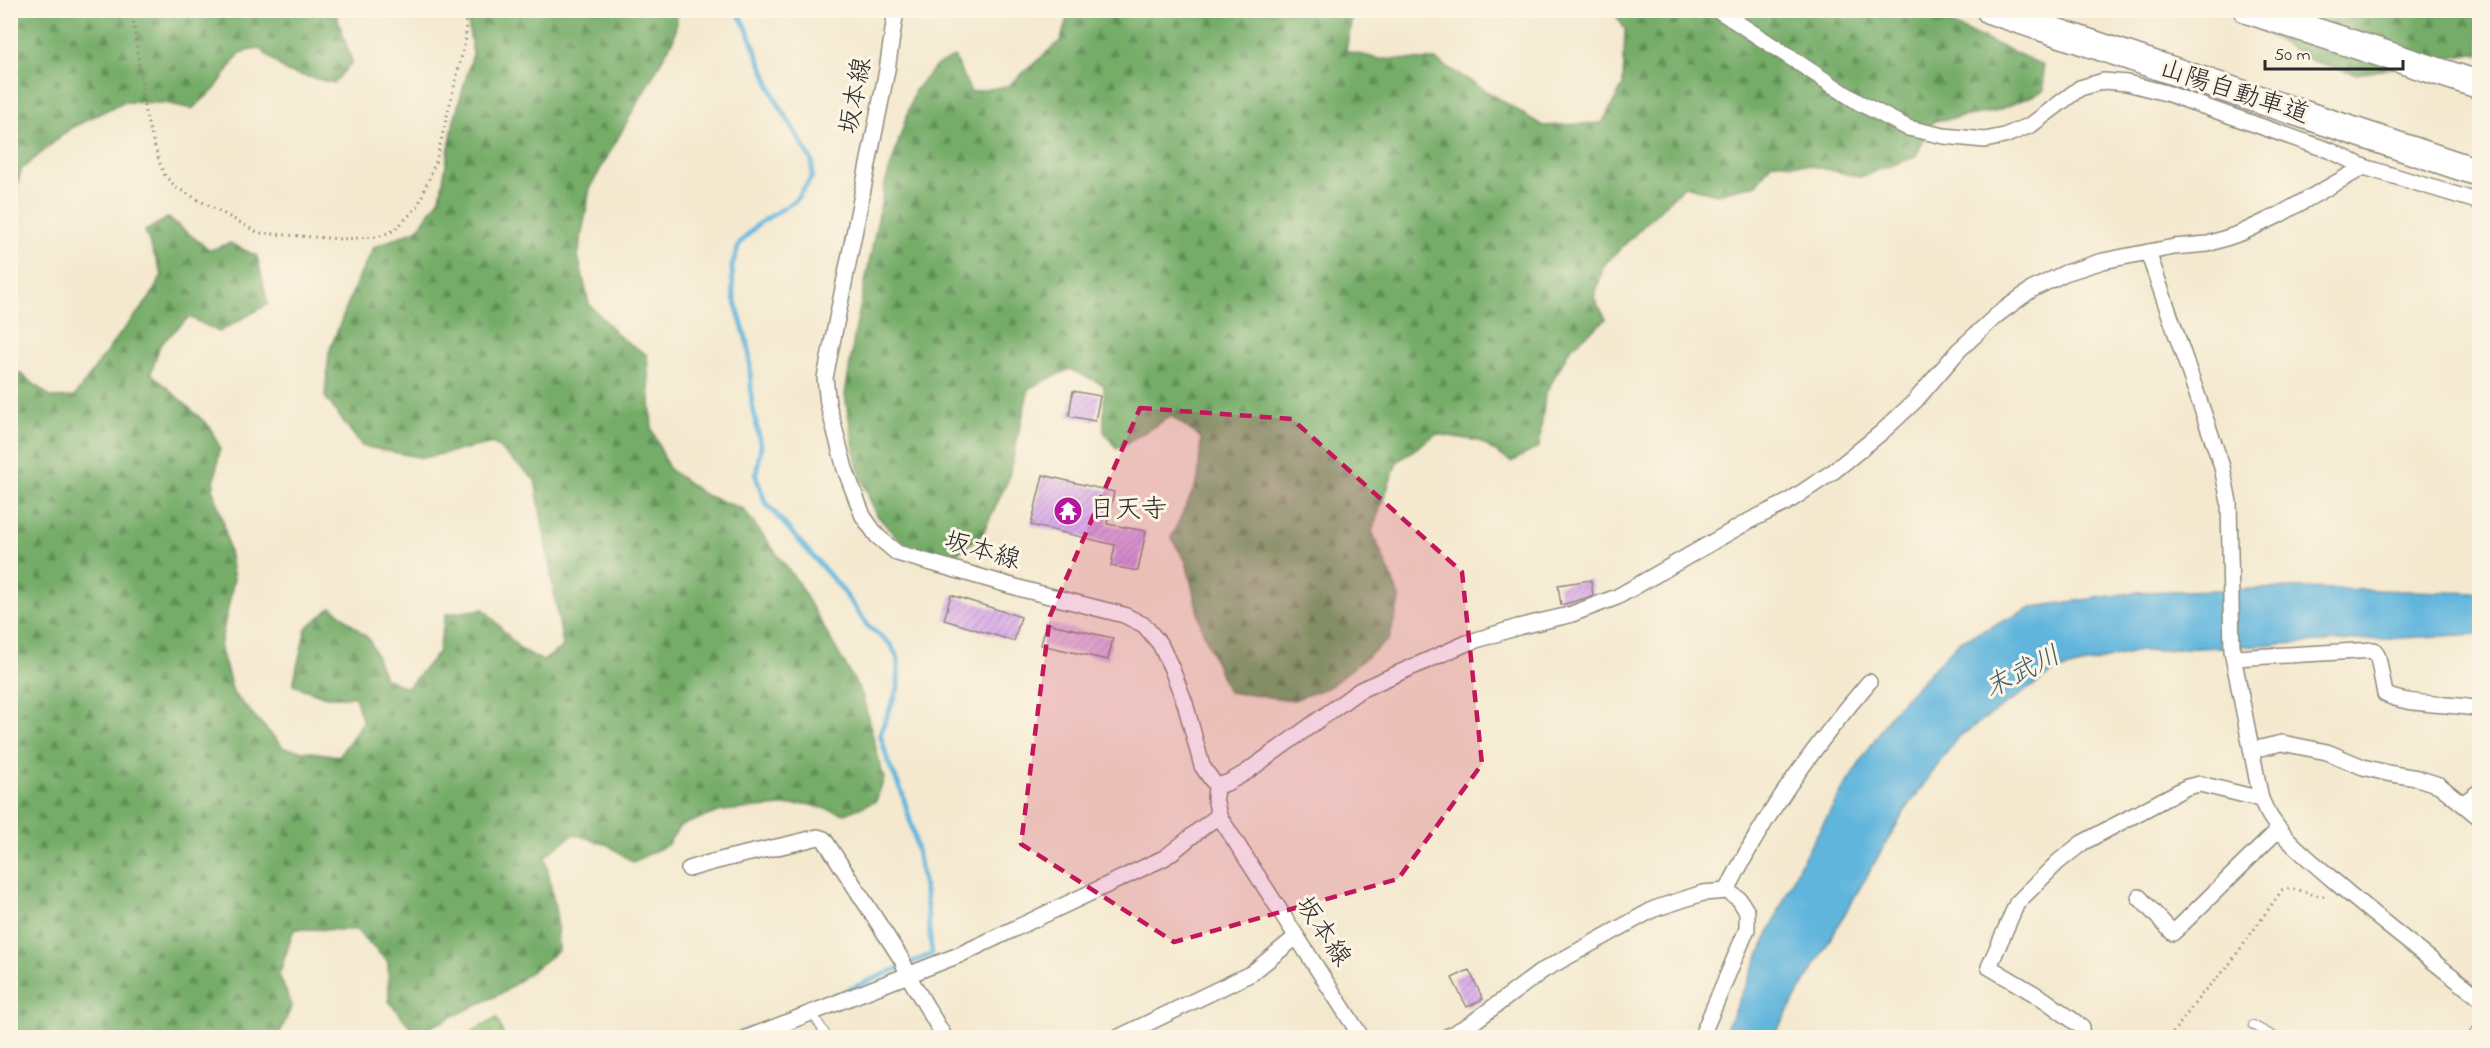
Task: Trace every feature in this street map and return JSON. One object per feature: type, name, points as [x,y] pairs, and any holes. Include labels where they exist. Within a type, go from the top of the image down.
[{"type":"highway","name":"山陽自動車道","points":[[1990,10],[2480,173]]},
{"type":"highway","points":[[2248,10],[2480,85]]},
{"type":"street","name":"坂本線","points":[[896,10],[887,70],[825,378],[828,404],[845,469],[863,516],[877,536],[897,553],[1124,615],[1144,625],[1160,644],[1171,667],[1185,703],[1202,766],[1216,786],[1215,798],[1219,816],[1362,1038]]},
{"type":"street","points":[[1718,10],[1858,102],[1908,128],[1944,136],[1985,140],[2004,136],[2031,124],[2080,88],[2104,81],[2127,83],[2166,93],[2331,151],[2364,167],[2480,202]]},
{"type":"street","points":[[1216,786],[1245,773],[1360,690],[1467,643],[1518,627],[1569,615],[1617,597],[1749,521],[1777,509],[1834,471],[1882,432],[1915,401],[1959,350],[1997,315],[2031,290],[2065,273],[2103,261],[2208,244],[2241,233],[2364,167]]},
{"type":"street","points":[[2148,252],[2223,467],[2229,502],[2233,655],[2261,799],[2268,817],[2278,830],[2347,892],[2480,998]]},
{"type":"street","points":[[2233,655],[2374,650],[2378,657],[2385,694],[2394,699],[2480,709]]},
{"type":"street","points":[[1727,891],[1773,811],[1829,731],[1869,682]]},
{"type":"street","points":[[2252,750],[2282,743],[2327,752],[2363,767],[2417,778],[2439,785],[2480,818]]},
{"type":"street","points":[[2082,1027],[2045,1000],[1989,967],[2017,903],[2058,862],[2082,843],[2187,787],[2200,784],[2261,799]]},
{"type":"street","points":[[2464,803],[2480,791]]},
{"type":"street","points":[[747,1038],[812,1013],[906,969],[959,956],[1164,858],[1184,844],[1205,824],[1219,816]]},
{"type":"street","points":[[2139,897],[2173,933],[2278,830]]},
{"type":"street","points":[[689,869],[818,837],[824,839],[906,969],[945,1038]]},
{"type":"street","points":[[1445,1038],[1472,1023],[1542,971],[1654,909],[1703,893],[1727,891],[1739,899],[1747,912],[1747,929],[1701,1038]]},
{"type":"street","points":[[1117,1038],[1252,973],[1296,937]]},
{"type":"street","points":[[2476,1038],[2480,1032]]},
{"type":"lane","points":[[812,1013],[828,1038]]},
{"type":"lane","points":[[2253,1024],[2277,1038]]},
{"type":"path","points":[[132,10],[145,113],[165,176],[177,188],[259,233],[341,239],[378,237],[394,230],[418,206],[436,161],[464,49],[465,10]]},
{"type":"path","points":[[2169,1038],[2204,992],[2226,969],[2282,890],[2291,887],[2316,896],[2342,896],[2347,892]]},
{"type":"highlighted area","points":[[1140,408],[1292,419],[1462,572],[1482,764],[1398,879],[1174,942],[1021,844],[1050,616]]},
{"type":"green space","points":[[11,10],[335,11],[352,62],[334,83],[287,72],[259,48],[240,53],[215,89],[192,109],[165,103],[123,102],[71,128],[21,170],[11,210]]},
{"type":"green space","points":[[466,11],[678,11],[674,38],[590,188],[578,256],[589,304],[621,338],[647,355],[652,429],[669,469],[705,495],[743,509],[797,581],[862,694],[884,779],[876,801],[845,814],[807,804],[721,811],[680,826],[667,845],[633,862],[608,845],[574,834],[545,856],[557,919],[558,951],[504,992],[416,1034],[389,1001],[388,962],[356,930],[294,929],[279,975],[292,1006],[278,1037],[11,1037],[11,371],[21,374],[52,398],[74,397],[116,339],[149,299],[162,275],[145,231],[168,218],[210,250],[230,243],[257,256],[268,304],[219,332],[189,317],[160,345],[151,373],[210,427],[220,448],[213,490],[224,524],[234,579],[220,646],[233,693],[284,748],[339,756],[363,722],[355,697],[326,697],[293,685],[306,628],[332,607],[370,640],[385,678],[407,688],[438,653],[446,614],[484,609],[520,649],[543,661],[563,646],[535,480],[493,443],[423,458],[362,446],[325,397],[329,352],[356,283],[374,247],[418,229],[440,198],[454,120],[473,54]]},
{"type":"green space","points":[[1069,11],[1353,11],[1346,51],[1380,59],[1436,60],[1543,126],[1602,123],[1623,85],[1625,29],[1613,11],[1922,11],[2043,65],[2044,91],[1993,112],[1934,121],[1915,157],[1860,177],[1808,165],[1772,162],[1757,184],[1718,194],[1684,186],[1604,265],[1594,298],[1606,319],[1570,349],[1545,395],[1539,447],[1511,462],[1479,441],[1436,434],[1397,462],[1372,531],[1400,598],[1389,639],[1329,687],[1294,700],[1228,692],[1202,629],[1186,561],[1171,538],[1198,480],[1201,438],[1171,416],[1117,449],[1104,432],[1104,385],[1070,369],[1029,388],[1008,480],[982,535],[949,559],[899,540],[875,513],[857,466],[845,395],[855,332],[885,184],[915,90],[937,65],[954,57],[971,92],[1008,86],[1061,40]]},
{"type":"green space","points":[[2255,11],[2479,11],[2479,55],[2473,54],[2357,74],[2312,61],[2259,29]]},
{"type":"green space","points":[[497,1018],[504,1037],[462,1037]]},
{"type":"water","name":"末武川","points":[[2300,588],[2479,593],[2479,634],[2139,651],[2053,672],[1957,738],[1904,812],[1773,1037],[1722,1038],[1800,864],[1842,791],[1893,711],[1960,641],[2034,607],[2139,592]]},
{"type":"building","points":[[1073,391],[1100,396],[1095,421],[1069,416]]},
{"type":"building","points":[[1043,475],[1114,492],[1107,524],[1146,531],[1138,571],[1111,566],[1115,545],[1031,525]]},
{"type":"building","points":[[1591,580],[1593,596],[1561,605],[1558,585]]},
{"type":"building","points":[[951,595],[1021,617],[1014,641],[944,620]]},
{"type":"building","points":[[1046,623],[1113,638],[1108,660],[1041,645]]},
{"type":"building","points":[[1469,970],[1483,999],[1467,1007],[1452,978]]},
{"type":"waterway","points":[[736,10],[746,27],[775,98],[812,161],[812,177],[795,201],[758,224],[739,244],[732,266],[733,294],[749,349],[752,404],[761,446],[756,476],[765,502],[840,587],[868,626],[891,645],[898,659],[898,688],[880,734],[888,762],[902,792],[914,835],[926,898],[932,954],[824,1000]]},
{"type":"waterway","points":[[726,1038],[749,1030]]},
{"type":"place","name":"日天寺","points":[[1068,511]]}]
